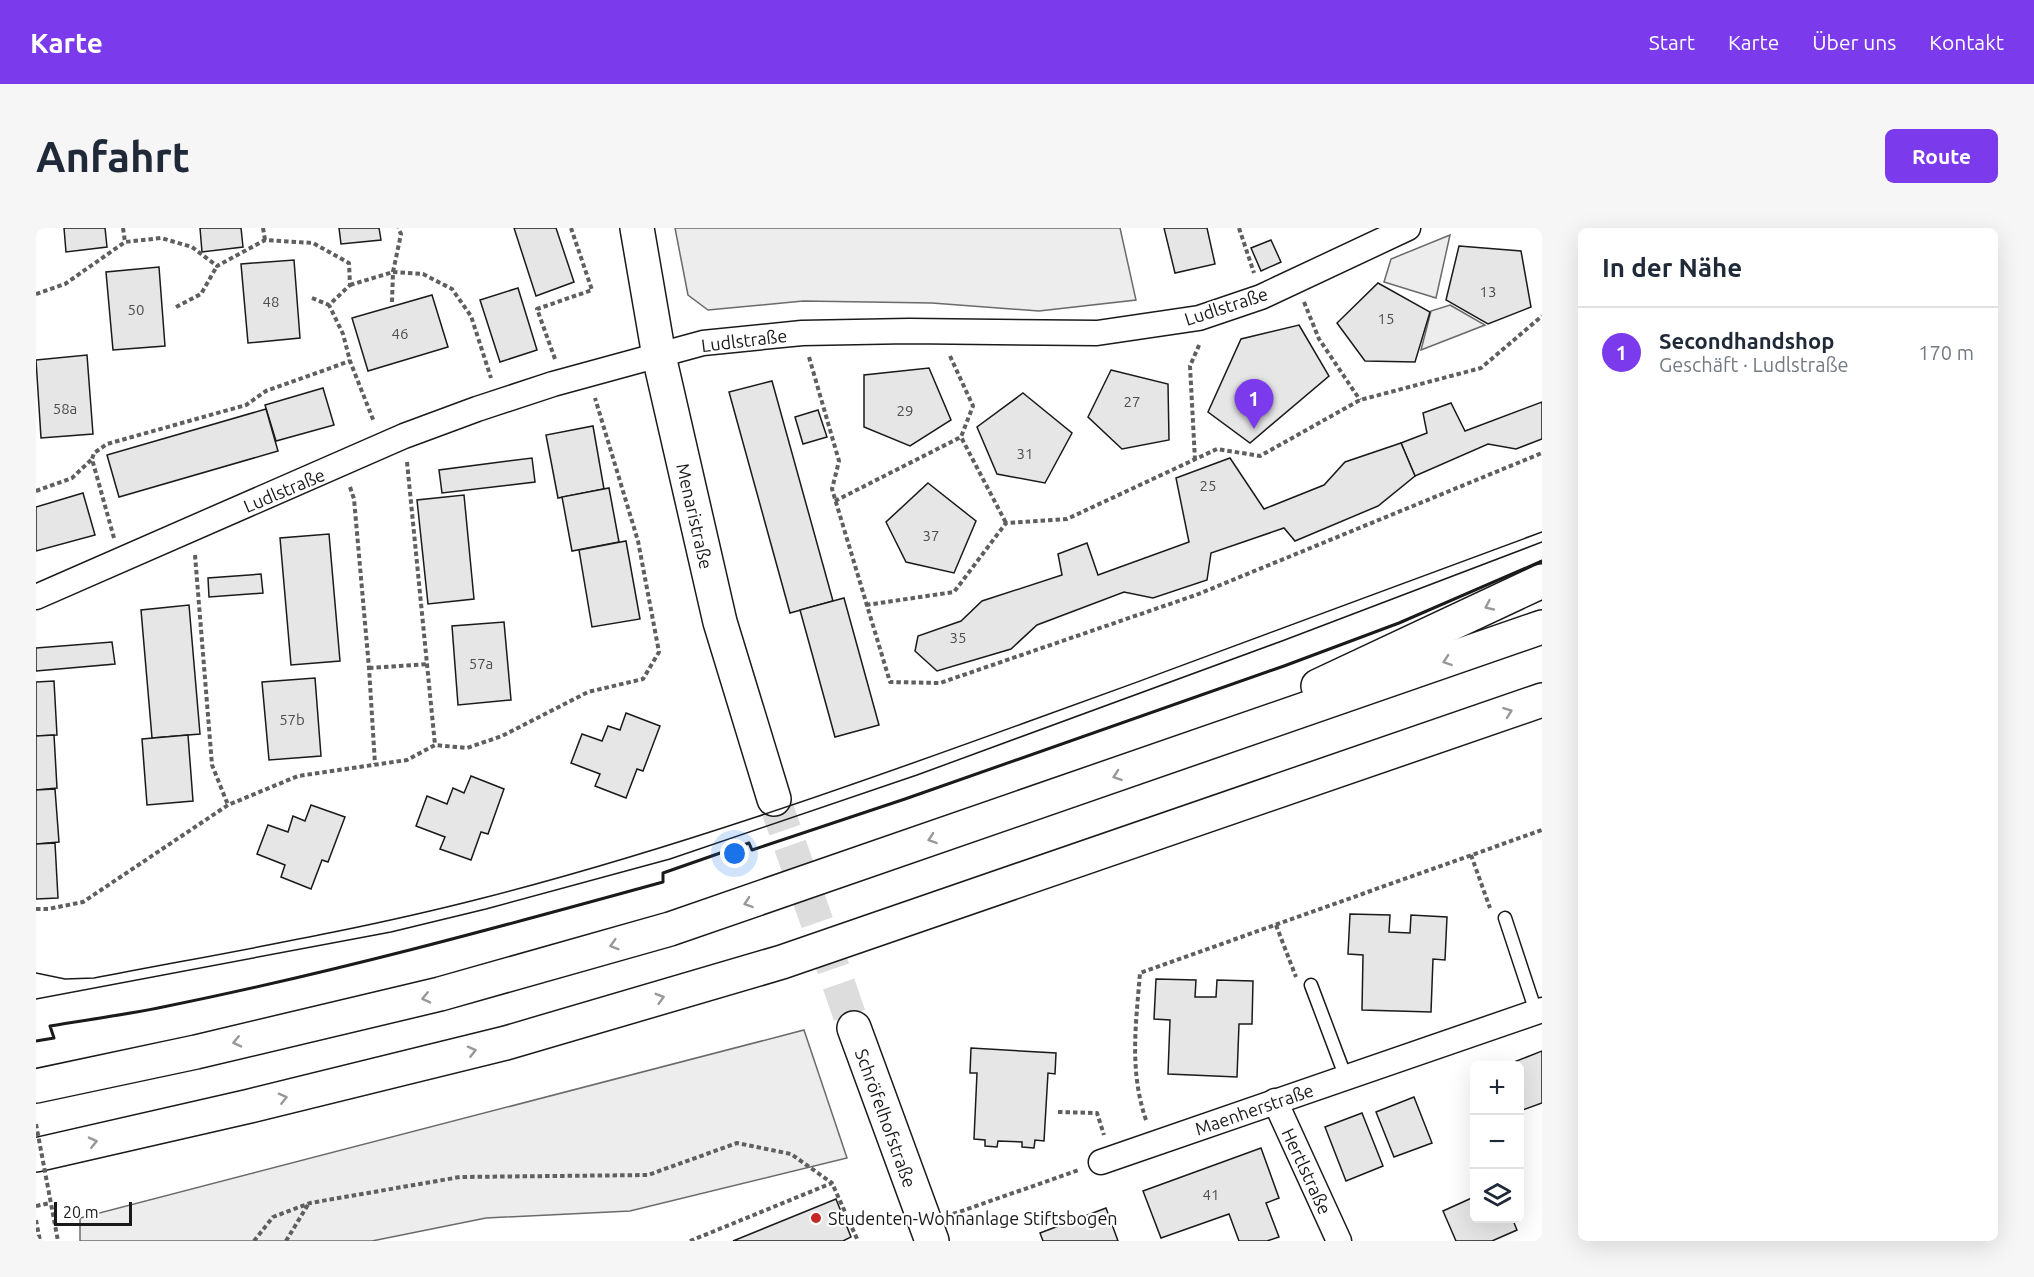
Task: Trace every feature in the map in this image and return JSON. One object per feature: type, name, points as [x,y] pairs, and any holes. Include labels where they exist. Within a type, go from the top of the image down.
[{"type":"main road","name":"Menaristraße","points":[[637,228],[659,356],[720,622],[774,799]]},
{"type":"main road","points":[[1172,757],[1542,581]]},
{"type":"main road","points":[[36,1086],[196,1052],[440,994],[670,929],[1542,627]]},
{"type":"main road","points":[[36,1155],[238,1109],[506,1043],[782,962],[1542,700]]},
{"type":"main road","name":"Schröfelhofstraße","points":[[854,1028],[932,1241]]},
{"type":"street","name":"Ludlstraße","points":[[36,597],[394,440],[498,401],[562,381],[703,343],[802,333],[1097,333],[1199,318],[1261,297],[1408,228]]},
{"type":"street","name":"Maenherstraße","points":[[1106,1161],[1539,1011]]},
{"type":"street","name":"Hertlstraße","points":[[1275,1101],[1339,1241]]},
{"type":"lane","points":[[1505,918],[1539,1011]]},
{"type":"lane","points":[[1311,985],[1346,1078]]},
{"type":"path","points":[[123,228],[125,242]]},
{"type":"path","points":[[263,228],[265,240]]},
{"type":"path","points":[[392,302],[393,272],[401,234],[398,228]]},
{"type":"path","points":[[562,381],[537,309],[592,290],[571,228]]},
{"type":"path","points":[[1239,228],[1261,297]]},
{"type":"path","points":[[36,294],[65,284],[125,242],[161,238],[192,247],[217,266]]},
{"type":"path","points":[[176,307],[201,294],[217,266],[265,240],[313,243],[349,263],[350,285]]},
{"type":"path","points":[[329,305],[350,285],[393,272],[423,274],[452,289],[471,316],[498,401]]},
{"type":"path","points":[[1295,280],[1319,339],[1360,400]]},
{"type":"path","points":[[312,298],[329,305],[344,334],[350,361],[394,440],[429,664],[435,745]]},
{"type":"path","points":[[1195,460],[1190,366],[1214,313]]},
{"type":"path","points":[[866,605],[954,592],[1006,523],[1067,519],[1217,449],[1260,456],[1360,400],[1481,368],[1542,316]]},
{"type":"path","points":[[835,501],[961,437],[973,406],[947,348],[947,332]]},
{"type":"path","points":[[802,333],[839,461],[832,489],[835,501],[890,682],[940,683],[1196,595],[1542,453]]},
{"type":"path","points":[[36,491],[72,478],[92,459],[94,453],[107,444],[246,405],[266,391],[350,361]]},
{"type":"path","points":[[36,909],[83,902],[228,805],[298,776],[407,760],[435,745],[467,748],[502,736],[588,693],[643,679],[658,652],[638,541],[588,374]]},
{"type":"path","points":[[961,437],[1006,523]]},
{"type":"path","points":[[92,459],[120,559]]},
{"type":"path","points":[[343,464],[354,499],[375,764]]},
{"type":"path","points":[[185,532],[195,554],[212,765],[228,805]]},
{"type":"path","points":[[369,668],[429,664]]},
{"type":"path","points":[[1154,1144],[1135,1080],[1140,973],[1542,830]]},
{"type":"path","points":[[967,1209],[1106,1161],[1096,1113],[1058,1112]]},
{"type":"path","points":[[36,1124],[58,1241]]},
{"type":"path","points":[[254,1241],[273,1217],[310,1203],[460,1177],[648,1175],[737,1143],[791,1154],[832,1183],[858,1241]]},
{"type":"path","points":[[690,1241],[832,1183]]},
{"type":"path","points":[[36,1206],[50,1203]]},
{"type":"path","points":[[286,1241],[310,1203]]},
{"type":"path","points":[[36,1220],[40,1241]]},
{"type":"shaded area","points":[[675,228],[1120,228],[1136,300],[1039,311],[932,303],[803,301],[708,310],[688,295]]},
{"type":"shaded area","points":[[1450,235],[1436,298],[1384,282],[1391,259]]},
{"type":"shaded area","points":[[1450,305],[1485,325],[1421,350],[1431,311]]},
{"type":"shaded area","points":[[804,1030],[847,1158],[630,1211],[486,1218],[372,1241],[80,1241],[80,1218]]},
{"type":"building","points":[[64,228],[105,228],[107,247],[66,252]]},
{"type":"building","points":[[200,228],[241,228],[243,247],[202,252]]},
{"type":"building","points":[[339,228],[379,228],[381,240],[341,244]]},
{"type":"building","points":[[514,228],[556,228],[574,282],[536,296]]},
{"type":"building","points":[[1164,228],[1207,228],[1215,264],[1175,273]]},
{"type":"building","points":[[1271,240],[1281,262],[1261,271],[1251,248]]},
{"type":"building","points":[[1459,246],[1521,251],[1531,307],[1488,324],[1446,300]]},
{"type":"building","points":[[294,260],[300,338],[248,343],[241,264]]},
{"type":"building","points":[[159,267],[165,346],[113,350],[106,272]]},
{"type":"building","points":[[1378,283],[1430,312],[1415,362],[1365,361],[1337,323]]},
{"type":"building","points":[[518,288],[537,350],[500,362],[480,300]]},
{"type":"building","points":[[432,295],[448,347],[368,371],[352,318]]},
{"type":"building","points":[[1299,325],[1329,376],[1250,443],[1208,412],[1241,339]]},
{"type":"building","points":[[87,355],[93,434],[41,438],[36,360]]},
{"type":"building","points":[[929,368],[951,420],[910,446],[864,427],[864,375]]},
{"type":"building","points":[[1111,370],[1168,384],[1169,440],[1122,449],[1088,417]]},
{"type":"building","points":[[772,381],[833,601],[790,613],[729,392]]},
{"type":"building","points":[[323,388],[334,425],[276,441],[265,405]]},
{"type":"building","points":[[1023,393],[1072,433],[1045,483],[997,474],[977,427]]},
{"type":"building","points":[[1542,402],[1542,439],[1516,449],[1488,444],[1415,476],[1401,443],[1427,433],[1423,413],[1451,403],[1465,431]]},
{"type":"building","points":[[266,409],[278,451],[119,497],[107,455]]},
{"type":"building","points":[[818,410],[827,437],[803,444],[795,417]]},
{"type":"building","points":[[593,426],[604,489],[558,498],[546,435]]},
{"type":"building","points":[[1401,443],[1415,476],[1378,506],[1295,541],[1284,528],[1211,553],[1207,580],[1153,598],[1124,592],[1037,625],[1011,649],[937,671],[915,651],[918,636],[961,621],[982,601],[1062,575],[1058,554],[1087,543],[1098,575],[1189,542],[1176,478],[1230,458],[1264,509],[1324,485],[1345,462]]},
{"type":"building","points":[[532,458],[535,482],[442,493],[439,470]]},
{"type":"building","points":[[928,483],[976,521],[954,573],[906,562],[886,522]]},
{"type":"building","points":[[609,488],[619,542],[572,551],[562,497]]},
{"type":"building","points":[[83,493],[95,535],[36,551],[36,507]]},
{"type":"building","points":[[464,495],[474,599],[428,604],[417,500]]},
{"type":"building","points":[[329,534],[340,661],[291,665],[280,538]]},
{"type":"building","points":[[626,541],[640,619],[592,627],[579,550]]},
{"type":"building","points":[[261,574],[263,593],[209,597],[208,578]]},
{"type":"building","points":[[844,598],[879,725],[835,737],[800,610]]},
{"type":"building","points":[[189,605],[200,734],[152,738],[141,610]]},
{"type":"building","points":[[504,622],[511,700],[458,705],[452,626]]},
{"type":"building","points":[[112,642],[115,664],[36,671],[36,648]]},
{"type":"building","points":[[315,678],[321,756],[269,760],[262,682]]},
{"type":"building","points":[[54,681],[57,735],[36,736],[36,682]]},
{"type":"building","points":[[626,713],[660,726],[643,771],[637,769],[626,798],[595,786],[600,774],[571,763],[582,734],[602,741],[608,726],[620,730]]},
{"type":"building","points":[[54,735],[57,788],[36,790],[36,736]]},
{"type":"building","points":[[188,735],[193,801],[147,805],[142,739]]},
{"type":"building","points":[[471,776],[504,789],[488,834],[481,832],[471,860],[440,849],[445,837],[416,826],[427,796],[447,804],[453,788],[464,793]]},
{"type":"building","points":[[55,789],[59,842],[36,844],[36,790]]},
{"type":"building","points":[[311,805],[345,817],[328,862],[322,860],[311,889],[281,877],[285,865],[257,854],[268,825],[288,832],[293,816],[305,821]]},
{"type":"building","points":[[55,843],[58,898],[36,899],[36,844]]},
{"type":"building","points":[[1350,914],[1390,915],[1389,932],[1410,933],[1411,915],[1447,917],[1445,960],[1433,959],[1431,1012],[1362,1010],[1363,955],[1348,954]]},
{"type":"building","points":[[1156,979],[1196,980],[1195,997],[1216,997],[1217,980],[1253,981],[1252,1024],[1239,1024],[1237,1077],[1168,1074],[1170,1020],[1154,1019]]},
{"type":"building","points":[[971,1048],[1056,1053],[1055,1074],[1048,1073],[1044,1141],[1035,1140],[1034,1148],[1022,1147],[1022,1142],[998,1141],[997,1147],[985,1146],[985,1140],[974,1139],[977,1073],[970,1073]]},
{"type":"building","points":[[1542,1051],[1542,1103],[1524,1110],[1524,1061],[1517,1061]]},
{"type":"building","points":[[1414,1097],[1432,1143],[1394,1157],[1376,1112]]},
{"type":"building","points":[[1362,1113],[1383,1166],[1346,1181],[1325,1127]]},
{"type":"building","points":[[1261,1148],[1279,1198],[1266,1203],[1279,1237],[1267,1241],[1239,1241],[1229,1214],[1161,1238],[1143,1191]]},
{"type":"building","name":"Studenten-Wohnanlage Stiftsbogen","points":[[836,1199],[851,1237],[843,1241],[733,1241]]},
{"type":"building","points":[[1470,1199],[1470,1223],[1514,1223],[1517,1230],[1492,1241],[1456,1241],[1443,1211]]},
{"type":"building","points":[[1106,1208],[1118,1241],[1043,1241],[1040,1233]]},
{"type":"tunnel","points":[[774,799],[854,1028]]},
{"type":"tram line","points":[[36,973],[65,979],[94,978],[386,921],[552,880],[689,839],[892,770],[1542,532]]},
{"type":"tram line","points":[[36,999],[391,932],[670,859],[917,775],[1282,641],[1542,542]]},
{"type":"wall","points":[[36,1041],[54,1038],[50,1026],[222,995],[475,933],[663,882],[663,873],[749,843],[752,850],[905,799],[1284,666],[1399,623],[1542,561]]},
{"type":"place","name":"Secondhandshop","points":[[1254,429]]},
{"type":"place","name":"Studenten-Wohnanlage Stiftsbogen","points":[[816,1218]]}]
